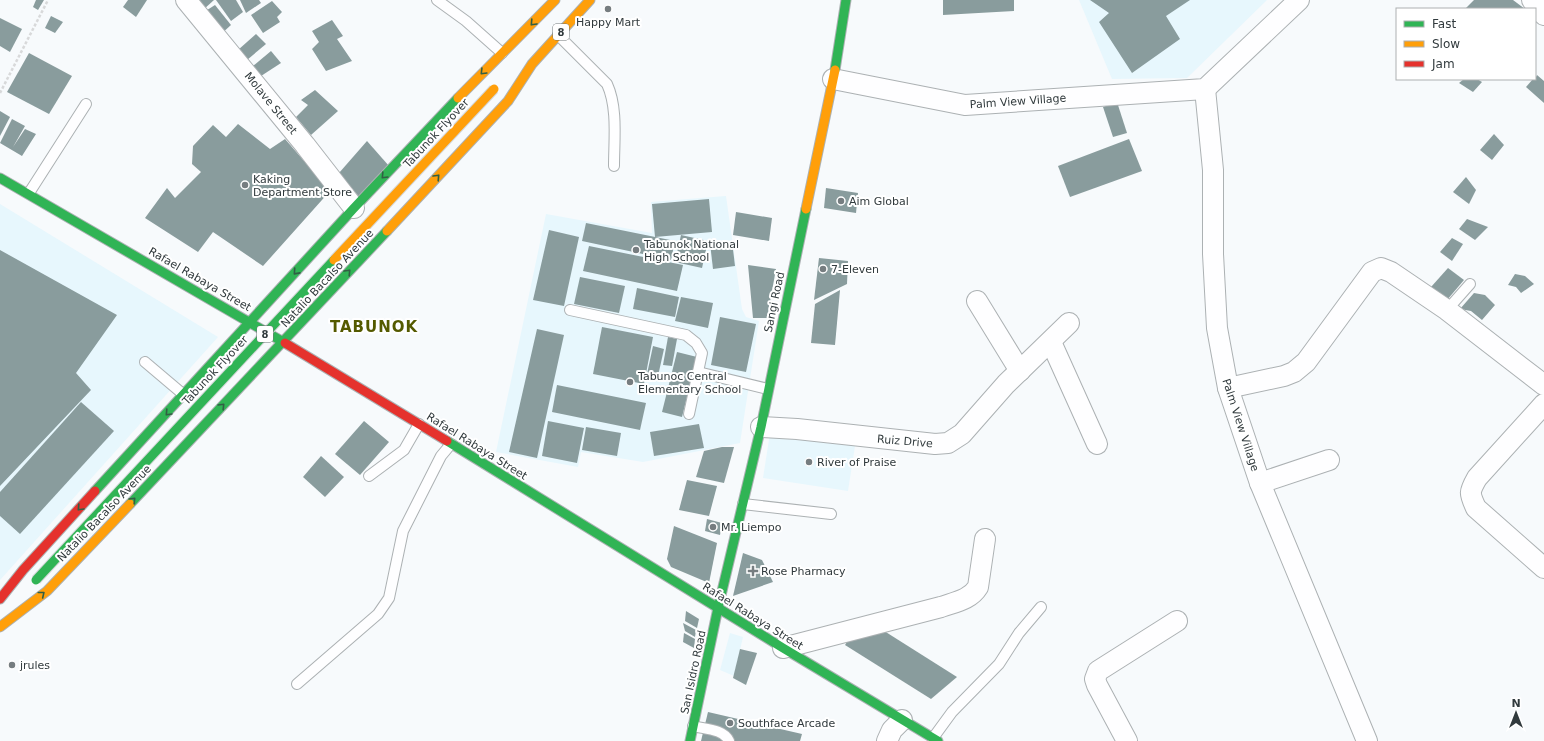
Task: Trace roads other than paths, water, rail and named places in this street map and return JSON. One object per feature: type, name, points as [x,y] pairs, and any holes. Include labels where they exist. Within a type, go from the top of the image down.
[{"type":"main road","name":"Natalio Bacalso Avenue","points":[[0,599],[23,570],[354,208],[502,53],[512,46],[554,0]]},
{"type":"main road","name":"Natalio Bacalso Avenue","points":[[0,626],[47,591],[284,342],[508,101],[532,64],[590,0]]},
{"type":"main road","name":"Sangi Road","points":[[718,608],[761,427],[833,79],[846,0]]},
{"type":"main road","name":"Natalio Bacalso Avenue","points":[[503,67],[512,46]]},
{"type":"main road","name":"Natalio Bacalso Avenue","points":[[513,76],[532,64]]},
{"type":"main road","name":"Tabunok Flyover","points":[[31,585],[497,85]]},
{"type":"main road","name":"Rafael Rabaya Street","points":[[0,178],[29,193],[251,322],[936,740]]},
{"type":"main road","name":"Natalio Bacalso Avenue","points":[[12,618],[31,585]]},
{"type":"main road","name":"Natalio Bacalso Avenue","points":[[0,599],[18,589]]},
{"type":"main road","name":"San Isidro Road","points":[[690,741],[718,608]]},
{"type":"street","name":"Molave Street","points":[[186,0],[305,145],[354,208]]},
{"type":"street","points":[[1205,89],[1299,0]]},
{"type":"street","points":[[1532,0],[1544,15]]},
{"type":"street","name":"Palm View Village","points":[[833,79],[964,105],[1205,89],[1213,170],[1213,254],[1217,328],[1228,388],[1260,483],[1367,741]]},
{"type":"street","points":[[1228,388],[1284,376],[1294,372],[1306,362],[1372,272],[1381,268],[1391,272],[1447,310],[1544,385]]},
{"type":"street","points":[[977,301],[1020,371]]},
{"type":"street","name":"Ruiz Drive","points":[[761,427],[797,429],[935,444],[948,443],[962,434],[1006,384],[1069,323]]},
{"type":"street","points":[[1050,342],[1097,444]]},
{"type":"street","points":[[1544,404],[1477,478],[1470,489],[1470,496],[1476,508],[1544,568]]},
{"type":"street","points":[[1260,483],[1329,460]]},
{"type":"street","points":[[783,648],[967,599],[974,594],[978,587],[985,539]]},
{"type":"street","points":[[1127,741],[1097,685],[1096,680],[1098,671],[1177,621]]},
{"type":"street","points":[[887,741],[892,730],[902,720]]},
{"type":"lane","points":[[436,0],[466,21],[502,53]]},
{"type":"lane","points":[[558,35],[607,84],[611,94],[614,118],[614,166]]},
{"type":"lane","points":[[29,193],[86,104]]},
{"type":"lane","points":[[1447,310],[1470,284]]},
{"type":"lane","points":[[570,310],[686,334],[696,343],[702,353],[689,414]]},
{"type":"lane","points":[[145,362],[184,395]]},
{"type":"lane","points":[[698,372],[768,388]]},
{"type":"lane","points":[[369,476],[404,450],[419,424]]},
{"type":"lane","points":[[297,684],[378,614],[389,598],[403,531],[441,456],[451,444]]},
{"type":"lane","points":[[743,504],[831,514]]},
{"type":"lane","points":[[936,740],[952,712],[999,664],[1019,633],[1041,607]]},
{"type":"lane","points":[[693,726],[725,735],[729,741]]},
{"type":"place","name":"Happy Mart","points":[[608,9]]},
{"type":"place","name":"Kaking Department Store","points":[[245,185]]},
{"type":"place","name":"Aim Global","points":[[841,201]]},
{"type":"place","name":"Tabunok National High School","points":[[636,250]]},
{"type":"place","name":"7-Eleven","points":[[823,269]]},
{"type":"place","name":"Tabunoc Central Elementary School","points":[[630,382]]},
{"type":"place","name":"River of Praise","points":[[809,462]]},
{"type":"place","name":"Mr. Liempo","points":[[713,527]]},
{"type":"place","name":"Rose Pharmacy","points":[[753,571]]},
{"type":"place","name":"jrules","points":[[12,665]]},
{"type":"place","name":"Southface Arcade","points":[[730,723]]},
{"type":"district","name":"TABUNOK","points":[[374,327]]}]
